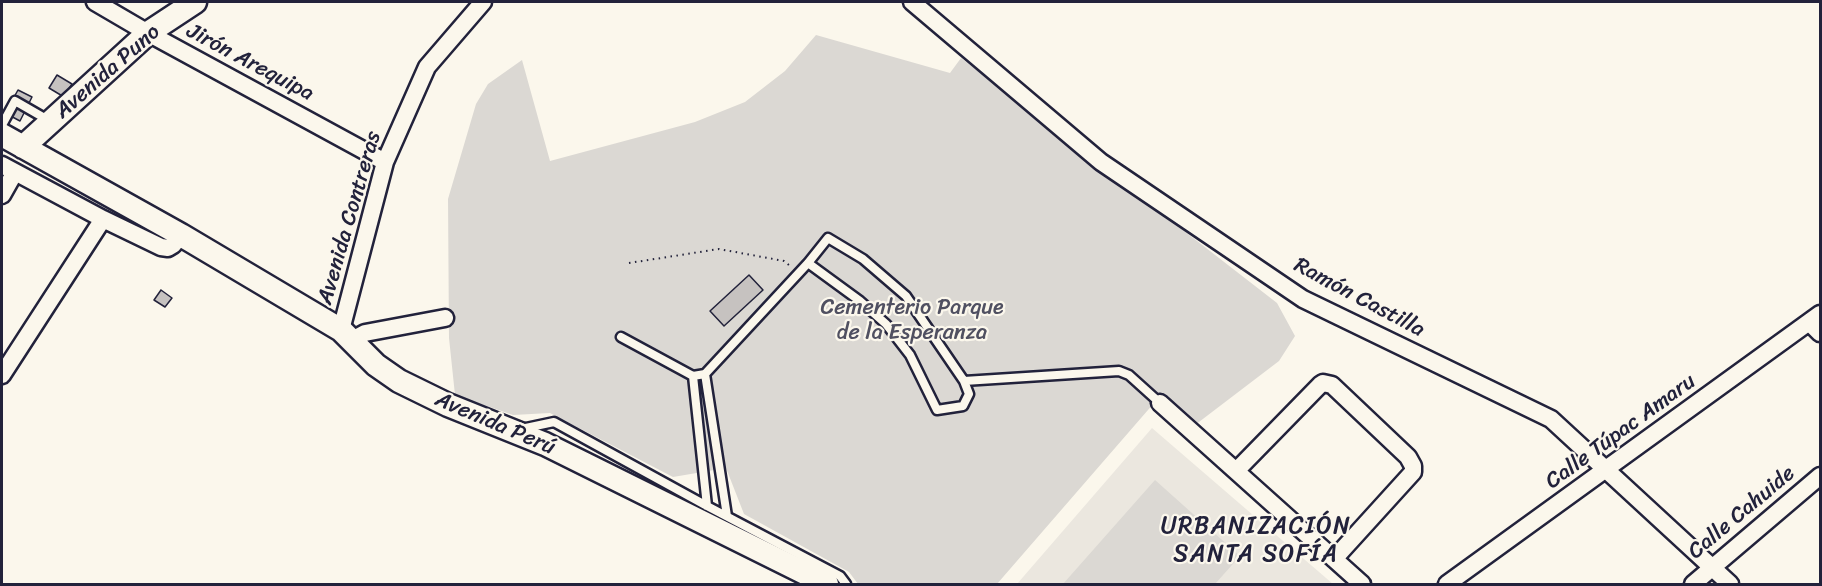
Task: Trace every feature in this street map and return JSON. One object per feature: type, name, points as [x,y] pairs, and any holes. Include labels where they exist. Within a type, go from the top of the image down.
[{"type":"main road","name":"Avenida Puno","points":[[23,147],[148,33],[195,2]]},
{"type":"main road","name":"Avenida Perú","points":[[2,135],[181,235],[346,335],[376,366],[399,381],[448,405],[545,444],[827,585]]},
{"type":"street","name":"Jirón Arequipa","points":[[94,2],[385,162]]},
{"type":"street","name":"Avenida Contreras","points":[[346,335],[385,162],[427,67],[480,2]]},
{"type":"street","name":"Ramón Castilla","points":[[912,2],[1101,162],[1303,299],[1551,419],[1730,585]]},
{"type":"street","points":[[2,195],[8,168],[160,247],[168,248],[181,235]]},
{"type":"street","points":[[2,375],[103,219]]},
{"type":"street","points":[[346,335],[445,318]]},
{"type":"street","name":"Calle Túpac Amaru","points":[[1448,585],[1817,323]]},
{"type":"street","points":[[1236,471],[1320,385],[1323,383],[1332,386],[1408,457],[1413,466],[1413,472],[1334,559]]},
{"type":"street","points":[[1160,403],[1362,585]]},
{"type":"street","name":"Calle Cahuide","points":[[1693,585],[1821,476]]},
{"type":"lane","points":[[2,125],[15,101],[51,122]]},
{"type":"lane","points":[[621,337],[693,376],[705,374],[808,263],[828,238],[863,259],[906,296],[964,381],[969,394],[963,406],[937,410],[910,355],[886,324],[808,263]]},
{"type":"lane","points":[[964,381],[1119,371],[1129,375],[1160,403]]},
{"type":"lane","points":[[705,374],[727,516]]},
{"type":"lane","points":[[693,376],[707,506]]},
{"type":"lane","points":[[513,430],[554,422],[840,576],[846,585]]},
{"type":"path","points":[[629,263],[719,249],[784,261],[798,273]]},
{"type":"shaded area","points":[[1152,428],[1333,584],[1017,584]]},
{"type":"green space","name":"Cementerio Parque de la Esperanza","points":[[816,35],[950,73],[961,58],[1277,303],[1295,336],[1279,361],[1195,425],[1161,395],[997,584],[858,584],[849,572],[744,514],[726,468],[673,477],[550,413],[513,415],[455,395],[449,338],[448,199],[476,104],[488,84],[522,60],[550,161],[695,122],[745,102],[785,71]]},
{"type":"green space","points":[[1155,480],[1240,556],[1215,584],[1063,584]]},
{"type":"building","points":[[57,75],[72,84],[64,97],[49,88]]},
{"type":"building","points":[[18,90],[32,97],[20,121],[5,113]]},
{"type":"building","points":[[749,275],[763,290],[724,326],[710,311]]},
{"type":"building","points":[[161,290],[172,298],[165,307],[154,300]]},
{"type":"district","name":"URBANIZACIÓN SANTA SOFÍA","points":[[1256,541]]}]
